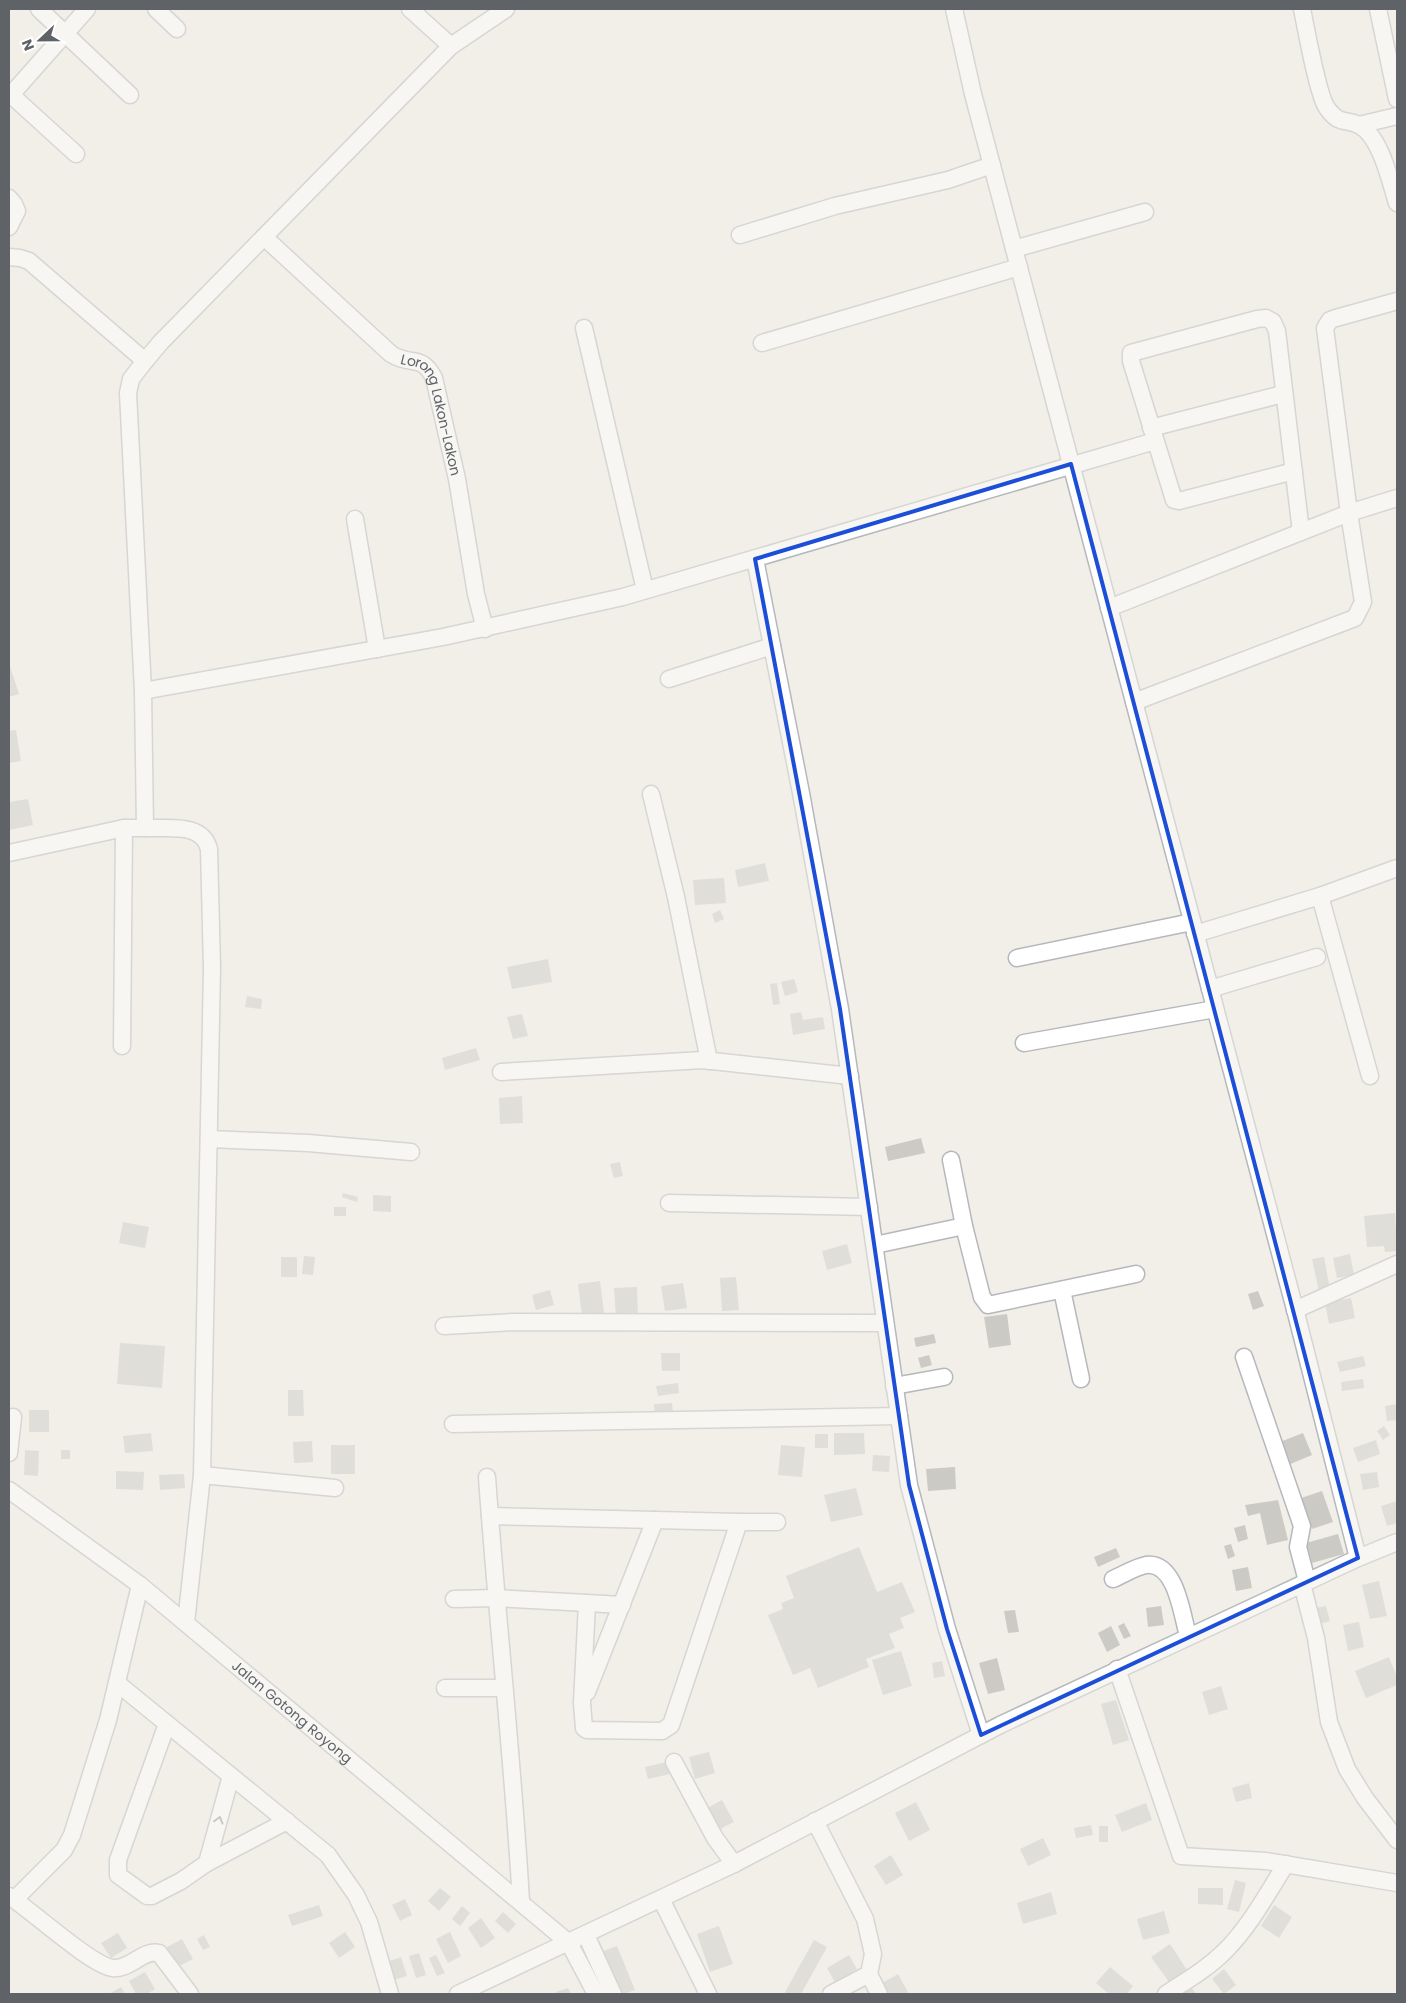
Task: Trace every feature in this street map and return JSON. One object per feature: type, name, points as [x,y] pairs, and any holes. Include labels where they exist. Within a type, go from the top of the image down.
[{"type":"street","points":[[39,9],[130,95]]},
{"type":"street","points":[[76,154],[9,95],[86,9]]},
{"type":"street","points":[[156,9],[178,29]]},
{"type":"street","points":[[410,9],[451,46]]},
{"type":"street","points":[[145,828],[143,691],[128,393],[131,379],[145,361],[264,237],[451,46],[506,9]]},
{"type":"street","points":[[954,9],[992,165],[1295,1310],[1358,1558]]},
{"type":"street","points":[[1302,9],[1326,107],[1339,121],[1359,125],[1397,116]]},
{"type":"street","points":[[1378,9],[1397,99]]},
{"type":"street","points":[[1359,125],[1382,154],[1397,203]]},
{"type":"street","points":[[740,235],[835,206],[948,180],[992,165]]},
{"type":"street","points":[[9,198],[16,207],[17,212],[9,227]]},
{"type":"street","points":[[1014,249],[1145,212]]},
{"type":"street","name":"Lorong Lakon-Lakon","points":[[264,237],[391,354],[405,361],[422,362],[430,370],[434,378],[457,479],[476,594],[485,629]]},
{"type":"street","points":[[9,257],[28,261],[145,361]]},
{"type":"street","points":[[762,343],[1019,267]]},
{"type":"street","points":[[1134,702],[1355,618],[1363,602],[1349,513],[1325,328],[1330,320],[1397,302]]},
{"type":"street","points":[[1294,471],[1179,502],[1174,500],[1131,361],[1130,355],[1133,350],[1266,318],[1273,322],[1277,331],[1284,394],[1294,471],[1301,532]]},
{"type":"street","points":[[584,328],[645,590]]},
{"type":"street","points":[[143,691],[485,629],[645,590],[1071,464],[1153,434],[1284,394]]},
{"type":"street","points":[[1109,608],[1349,513],[1397,498]]},
{"type":"street","points":[[355,519],[376,650]]},
{"type":"street","points":[[755,559],[802,793],[850,1076],[909,1485],[947,1629],[981,1735]]},
{"type":"street","points":[[669,679],[772,646]]},
{"type":"street","points":[[651,794],[676,897],[709,1061]]},
{"type":"street","points":[[122,1046],[124,828]]},
{"type":"street","points":[[9,853],[124,828],[191,830],[201,834],[206,840],[209,849],[212,968],[202,1475],[186,1623]]},
{"type":"street","points":[[1018,958],[1194,928],[1320,896],[1397,868]]},
{"type":"street","points":[[1320,896],[1370,1076]]},
{"type":"street","points":[[1210,989],[1317,957]]},
{"type":"street","points":[[1024,1043],[1215,1009]]},
{"type":"street","points":[[501,1072],[709,1061],[850,1076]]},
{"type":"street","points":[[209,1139],[308,1143],[411,1152]]},
{"type":"street","points":[[951,1160],[964,1226],[982,1297],[988,1305],[1136,1274]]},
{"type":"street","points":[[669,1203],[869,1207]]},
{"type":"street","points":[[875,1245],[964,1226]]},
{"type":"street","points":[[1295,1310],[1397,1264]]},
{"type":"street","points":[[1062,1290],[1081,1380]]},
{"type":"street","points":[[444,1326],[513,1322],[885,1323]]},
{"type":"street","points":[[1244,1357],[1302,1526],[1298,1547],[1316,1638],[1329,1722],[1347,1769],[1365,1798],[1394,1835]]},
{"type":"street","points":[[894,1386],[944,1377]]},
{"type":"street","points":[[453,1424],[899,1416]]},
{"type":"street","points":[[9,1453],[13,1417]]},
{"type":"street","points":[[202,1475],[335,1488]]},
{"type":"street","points":[[487,1477],[521,1902]]},
{"type":"street","name":"Jalan Gotong Royong","points":[[9,1490],[140,1585],[569,1942]]},
{"type":"street","points":[[490,1516],[777,1522]]},
{"type":"street","points":[[582,1703],[655,1520]]},
{"type":"street","points":[[587,1603],[582,1722],[587,1730],[657,1731],[671,1725],[739,1522]]},
{"type":"street","points":[[458,1994],[734,1864],[981,1735],[1117,1669],[1304,1582],[1397,1542]]},
{"type":"street","points":[[1114,1579],[1145,1565],[1162,1569],[1169,1575],[1173,1583],[1188,1636]]},
{"type":"street","points":[[140,1585],[108,1720],[72,1835],[64,1850],[12,1897],[100,1965],[122,1968],[151,1953],[159,1953],[190,1994]]},
{"type":"street","points":[[454,1599],[496,1598],[622,1605]]},
{"type":"street","points":[[1117,1669],[1181,1856],[1286,1864],[1397,1883]]},
{"type":"street","points":[[117,1683],[328,1855],[356,1895],[368,1922],[390,1994]]},
{"type":"street","points":[[445,1688],[504,1688]]},
{"type":"street","points":[[167,1724],[118,1860],[117,1873],[121,1878],[149,1896],[181,1881],[207,1863],[287,1821]]},
{"type":"street","points":[[674,1762],[715,1838],[734,1864]]},
{"type":"street","points":[[207,1863],[231,1776]]},
{"type":"street","points":[[815,1822],[865,1919],[873,1954],[869,1974],[880,1994]]},
{"type":"street","points":[[1166,1994],[1194,1976],[1224,1952],[1250,1921],[1286,1864]]},
{"type":"street","points":[[661,1899],[708,1994]]},
{"type":"street","points":[[586,1935],[613,1994]]},
{"type":"street","points":[[569,1942],[596,1994]]},
{"type":"street","points":[[831,1994],[869,1974]]},
{"type":"highlighted area","points":[[1071,464],[1358,1558],[981,1735],[947,1629],[909,1485],[840,1009],[755,559]]},
{"type":"building","points":[[9,663],[19,694],[9,697]]},
{"type":"building","points":[[16,730],[21,761],[9,763],[9,731]]},
{"type":"building","points":[[28,799],[33,825],[9,830],[9,802]]},
{"type":"building","points":[[765,863],[769,881],[738,887],[735,870]]},
{"type":"building","points":[[724,878],[726,903],[695,905],[693,880]]},
{"type":"building","points":[[720,910],[724,919],[715,923],[712,914]]},
{"type":"building","points":[[548,959],[552,982],[512,989],[507,967]]},
{"type":"building","points":[[794,979],[798,992],[785,996],[781,982]]},
{"type":"building","points":[[777,983],[780,1004],[773,1005],[770,984]]},
{"type":"building","points":[[247,996],[262,999],[261,1009],[245,1007]]},
{"type":"building","points":[[801,1012],[803,1020],[823,1017],[825,1029],[793,1035],[790,1014]]},
{"type":"building","points":[[522,1014],[528,1036],[513,1039],[507,1017]]},
{"type":"building","points":[[476,1048],[480,1060],[445,1070],[442,1058]]},
{"type":"building","points":[[522,1096],[523,1123],[500,1124],[499,1098]]},
{"type":"building","points":[[921,1138],[925,1153],[888,1161],[885,1147]]},
{"type":"building","points":[[620,1162],[623,1176],[614,1178],[610,1164]]},
{"type":"building","points":[[343,1193],[358,1197],[357,1202],[342,1197]]},
{"type":"building","points":[[373,1195],[391,1196],[391,1212],[373,1211]]},
{"type":"building","points":[[334,1207],[346,1207],[346,1216],[334,1216]]},
{"type":"building","points":[[1395,1213],[1397,1251],[1385,1252],[1384,1246],[1367,1247],[1364,1216]]},
{"type":"building","points":[[123,1222],[149,1227],[145,1248],[119,1243]]},
{"type":"building","points":[[847,1244],[852,1263],[827,1270],[822,1251]]},
{"type":"building","points":[[1350,1254],[1354,1275],[1337,1278],[1333,1258]]},
{"type":"building","points":[[304,1256],[315,1257],[313,1275],[302,1274]]},
{"type":"building","points":[[281,1257],[297,1257],[297,1277],[281,1277]]},
{"type":"building","points":[[1324,1257],[1330,1289],[1319,1291],[1312,1259]]},
{"type":"building","points":[[736,1277],[739,1310],[722,1311],[720,1278]]},
{"type":"building","points":[[600,1281],[604,1313],[582,1316],[578,1284]]},
{"type":"building","points":[[683,1283],[687,1308],[665,1311],[661,1286]]},
{"type":"building","points":[[637,1287],[638,1316],[616,1318],[614,1288]]},
{"type":"building","points":[[550,1290],[554,1305],[536,1310],[532,1295]]},
{"type":"building","points":[[1258,1291],[1264,1306],[1253,1310],[1248,1294]]},
{"type":"building","points":[[1351,1298],[1355,1318],[1329,1324],[1325,1303]]},
{"type":"building","points":[[1007,1314],[1011,1345],[989,1348],[984,1317]]},
{"type":"building","points":[[934,1334],[936,1343],[916,1347],[914,1338]]},
{"type":"building","points":[[120,1343],[165,1346],[162,1388],[117,1384]]},
{"type":"building","points":[[661,1353],[680,1353],[680,1371],[662,1371]]},
{"type":"building","points":[[929,1355],[932,1365],[921,1368],[918,1358]]},
{"type":"building","points":[[1363,1356],[1366,1366],[1340,1372],[1337,1362]]},
{"type":"building","points":[[1363,1379],[1364,1388],[1342,1391],[1341,1382]]},
{"type":"building","points":[[678,1383],[679,1393],[658,1396],[656,1386]]},
{"type":"building","points":[[288,1390],[303,1390],[304,1416],[288,1416]]},
{"type":"building","points":[[672,1403],[673,1413],[655,1415],[654,1404]]},
{"type":"building","points":[[1397,1404],[1397,1420],[1387,1421],[1385,1406]]},
{"type":"building","points":[[29,1410],[49,1410],[49,1432],[29,1432]]},
{"type":"building","points":[[1384,1426],[1390,1435],[1383,1440],[1377,1431]]},
{"type":"building","points":[[151,1433],[153,1451],[125,1453],[123,1436]]},
{"type":"building","points":[[834,1433],[864,1433],[865,1454],[834,1455]]},
{"type":"building","points":[[1303,1433],[1312,1455],[1288,1465],[1280,1442]]},
{"type":"building","points":[[815,1434],[828,1434],[828,1448],[815,1448]]},
{"type":"building","points":[[1376,1440],[1380,1454],[1358,1462],[1353,1448]]},
{"type":"building","points":[[312,1441],[313,1462],[294,1463],[293,1442]]},
{"type":"building","points":[[331,1445],[355,1445],[355,1474],[331,1474]]},
{"type":"building","points":[[781,1445],[805,1447],[802,1477],[778,1475]]},
{"type":"building","points":[[25,1450],[39,1451],[38,1476],[24,1475]]},
{"type":"building","points":[[61,1450],[70,1450],[70,1459],[61,1459]]},
{"type":"building","points":[[873,1455],[890,1456],[889,1472],[872,1471]]},
{"type":"building","points":[[955,1467],[956,1489],[928,1491],[926,1469]]},
{"type":"building","points":[[116,1471],[144,1472],[143,1490],[116,1489]]},
{"type":"building","points":[[1377,1472],[1379,1487],[1363,1490],[1360,1474]]},
{"type":"building","points":[[184,1474],[185,1488],[160,1490],[159,1475]]},
{"type":"building","points":[[856,1488],[863,1515],[831,1522],[824,1495]]},
{"type":"building","points":[[1322,1491],[1333,1522],[1312,1529],[1301,1498]]},
{"type":"building","points":[[1278,1500],[1288,1540],[1267,1545],[1260,1513],[1248,1516],[1245,1505]]},
{"type":"building","points":[[1397,1501],[1397,1523],[1387,1526],[1381,1506]]},
{"type":"building","points":[[1245,1525],[1248,1539],[1238,1542],[1234,1528]]},
{"type":"building","points":[[1338,1534],[1344,1554],[1312,1563],[1306,1543]]},
{"type":"building","points":[[1231,1544],[1235,1556],[1228,1559],[1224,1546]]},
{"type":"building","points":[[859,1547],[877,1592],[902,1582],[915,1612],[900,1618],[904,1628],[889,1634],[895,1648],[866,1659],[869,1667],[818,1688],[810,1668],[793,1675],[768,1615],[783,1609],[781,1603],[794,1598],[786,1576]]},
{"type":"building","points":[[1116,1548],[1120,1557],[1098,1567],[1094,1557]]},
{"type":"building","points":[[1248,1567],[1252,1588],[1236,1591],[1232,1570]]},
{"type":"building","points":[[1379,1581],[1387,1616],[1370,1619],[1362,1585]]},
{"type":"building","points":[[1161,1606],[1164,1625],[1148,1627],[1146,1608]]},
{"type":"building","points":[[1326,1606],[1330,1621],[1320,1624],[1316,1608]]},
{"type":"building","points":[[1015,1610],[1019,1632],[1008,1633],[1004,1611]]},
{"type":"building","points":[[1359,1622],[1364,1647],[1348,1651],[1343,1625]]},
{"type":"building","points":[[1124,1623],[1131,1636],[1124,1639],[1118,1626]]},
{"type":"building","points":[[1111,1626],[1120,1645],[1107,1652],[1098,1633]]},
{"type":"building","points":[[901,1651],[912,1686],[883,1695],[872,1660]]},
{"type":"building","points":[[1389,1657],[1397,1677],[1397,1685],[1366,1698],[1355,1671]]},
{"type":"building","points":[[997,1658],[1005,1690],[988,1694],[979,1663]]},
{"type":"building","points":[[942,1661],[945,1676],[934,1678],[932,1663]]},
{"type":"building","points":[[1221,1686],[1228,1709],[1209,1715],[1202,1692]]},
{"type":"building","points":[[1116,1700],[1129,1740],[1113,1745],[1101,1704]]},
{"type":"building","points":[[709,1752],[715,1773],[695,1779],[689,1757]]},
{"type":"building","points":[[667,1762],[670,1774],[648,1779],[645,1767]]},
{"type":"building","points":[[1249,1783],[1252,1798],[1236,1802],[1232,1788]]},
{"type":"building","points":[[722,1800],[734,1822],[714,1832],[702,1811]]},
{"type":"building","points":[[916,1802],[930,1830],[909,1841],[895,1813]]},
{"type":"building","points":[[1146,1803],[1152,1820],[1122,1832],[1115,1815]]},
{"type":"building","points":[[1091,1825],[1093,1835],[1076,1838],[1074,1828]]},
{"type":"building","points":[[1099,1826],[1108,1826],[1108,1842],[1099,1842]]},
{"type":"building","points":[[1043,1838],[1051,1855],[1028,1866],[1020,1849]]},
{"type":"building","points":[[891,1855],[903,1875],[886,1885],[874,1866]]},
{"type":"building","points":[[1235,1880],[1246,1883],[1239,1912],[1227,1909]]},
{"type":"building","points":[[440,1888],[451,1897],[439,1911],[428,1901]]},
{"type":"building","points":[[1198,1888],[1223,1888],[1223,1905],[1198,1904]]},
{"type":"building","points":[[1051,1892],[1057,1914],[1023,1924],[1017,1903]]},
{"type":"building","points":[[405,1899],[412,1915],[400,1921],[392,1905]]},
{"type":"building","points":[[319,1905],[323,1916],[292,1926],[288,1915]]},
{"type":"building","points":[[1274,1905],[1292,1917],[1279,1938],[1261,1926]]},
{"type":"building","points":[[462,1906],[470,1913],[460,1926],[452,1919]]},
{"type":"building","points":[[1164,1911],[1170,1933],[1143,1940],[1137,1919]]},
{"type":"building","points":[[503,1912],[516,1924],[508,1933],[495,1921]]},
{"type":"building","points":[[481,1918],[495,1938],[481,1948],[468,1928]]},
{"type":"building","points":[[719,1926],[733,1964],[710,1972],[697,1934]]},
{"type":"building","points":[[345,1932],[355,1947],[339,1958],[329,1943]]},
{"type":"building","points":[[450,1932],[461,1956],[448,1963],[436,1939]]},
{"type":"building","points":[[118,1933],[127,1948],[111,1958],[101,1943]]},
{"type":"building","points":[[204,1935],[210,1947],[203,1950],[197,1939]]},
{"type":"building","points":[[182,1939],[193,1959],[177,1967],[167,1947]]},
{"type":"building","points":[[814,1940],[827,1947],[801,1994],[784,1994]]},
{"type":"building","points":[[1170,1944],[1187,1970],[1169,1982],[1151,1957]]},
{"type":"building","points":[[617,1946],[635,1990],[624,1994],[615,1994],[598,1953]]},
{"type":"building","points":[[419,1953],[426,1975],[416,1978],[409,1956]]},
{"type":"building","points":[[436,1955],[445,1973],[437,1976],[429,1958]]},
{"type":"building","points":[[849,1955],[857,1969],[835,1982],[827,1968]]},
{"type":"building","points":[[401,1957],[407,1976],[393,1980],[387,1962]]},
{"type":"building","points":[[1110,1967],[1133,1986],[1127,1994],[1109,1994],[1096,1983]]},
{"type":"building","points":[[1224,1969],[1236,1985],[1224,1994],[1212,1979]]},
{"type":"building","points":[[145,1972],[155,1989],[147,1994],[136,1994],[129,1981]]},
{"type":"building","points":[[898,1974],[909,1994],[882,1994],[877,1986]]},
{"type":"building","points":[[121,1987],[125,1994],[109,1994]]},
{"type":"building","points":[[568,1988],[571,1994],[556,1994],[556,1992]]},
{"type":"building","points":[[1192,1988],[1196,1994],[1181,1994]]}]
